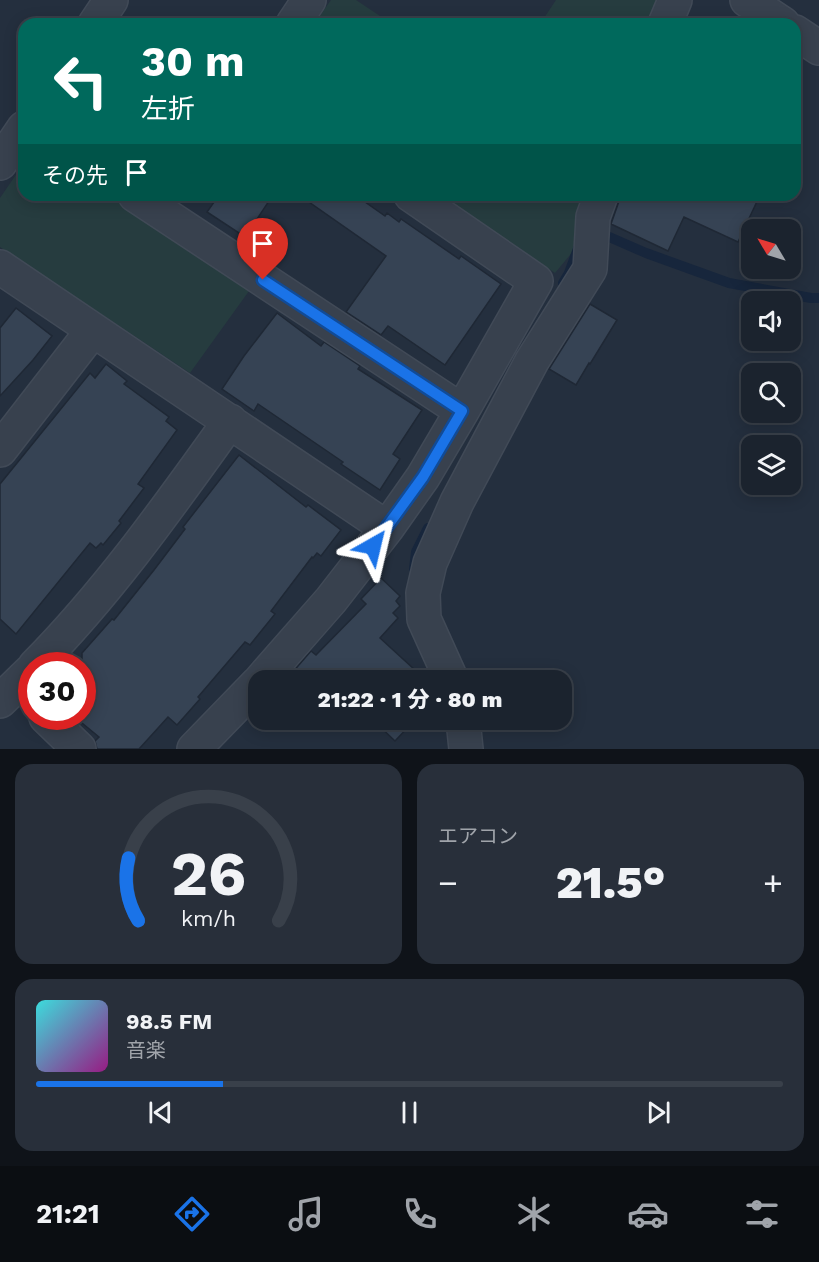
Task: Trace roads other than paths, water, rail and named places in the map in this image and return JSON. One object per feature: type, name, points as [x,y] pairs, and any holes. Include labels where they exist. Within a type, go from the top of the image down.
[{"type":"street","points":[[99,18],[111,0]]},
{"type":"street","points":[[297,18],[309,0]]},
{"type":"street","points":[[668,18],[675,0]]},
{"type":"street","points":[[747,0],[774,18]]},
{"type":"street","points":[[801,36],[819,48]]},
{"type":"street","points":[[0,162],[18,136]]},
{"type":"street","points":[[270,670],[331,600],[423,477],[536,281],[420,201]]},
{"type":"street","points":[[170,204],[462,411]]},
{"type":"street","points":[[447,670],[424,619],[423,593],[430,563],[457,502],[532,361],[590,269],[597,206]]},
{"type":"street","points":[[0,267],[387,528]]},
{"type":"street","points":[[0,450],[93,330]]},
{"type":"street","points":[[51,652],[146,537],[230,421]]},
{"type":"street","points":[[195,749],[248,694]]},
{"type":"street","points":[[59,730],[79,749]]},
{"type":"street","points":[[464,730],[466,749]]},
{"type":"waterway","points":[[597,240],[607,236],[646,253],[729,283],[819,298]]},
{"type":"waterway","points":[[563,283],[579,246]]},
{"type":"waterway","points":[[414,569],[416,552],[428,528]]}]
